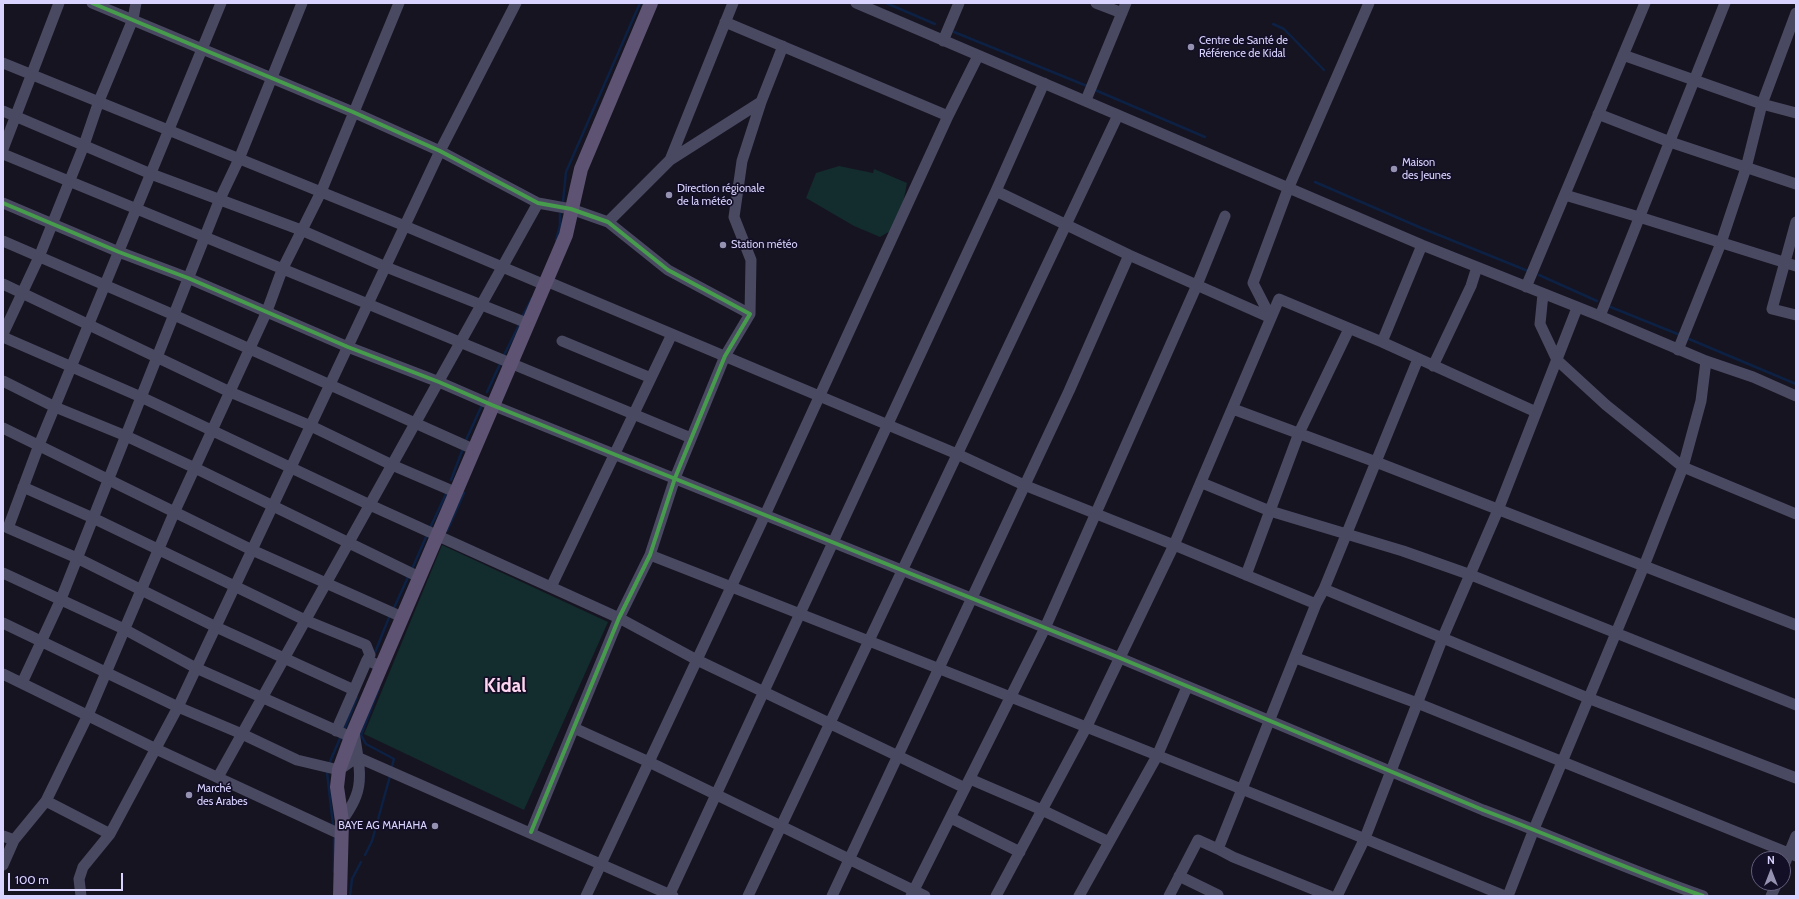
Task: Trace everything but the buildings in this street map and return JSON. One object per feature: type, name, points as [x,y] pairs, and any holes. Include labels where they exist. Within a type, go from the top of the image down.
[{"type":"main road","points":[[340,896],[342,821],[337,787],[339,770],[352,732],[566,235],[581,170],[651,3]]},
{"type":"street","points":[[3,149],[59,3]]},
{"type":"street","points":[[92,3],[353,112],[440,151],[538,203],[571,209],[608,222],[668,270],[750,314]]},
{"type":"street","points":[[3,334],[23,293],[53,224],[84,145],[99,101],[133,19],[136,3]]},
{"type":"street","points":[[221,3],[39,446],[8,528],[77,558],[216,627],[285,657],[354,690]]},
{"type":"street","points":[[22,683],[61,599],[219,201],[239,159],[302,3]]},
{"type":"street","points":[[3,865],[14,840],[46,801],[88,715],[174,513],[267,311],[282,270],[321,192],[399,3]]},
{"type":"street","points":[[81,896],[79,879],[83,867],[110,834],[178,707],[440,151],[516,3]]},
{"type":"street","points":[[670,160],[733,3]]},
{"type":"street","points":[[856,3],[978,56],[1206,151],[1288,189],[1542,294],[1600,316],[1678,350],[1753,377],[1796,396]]},
{"type":"street","points":[[943,40],[959,3]]},
{"type":"street","points":[[1086,100],[1124,8],[1096,3]]},
{"type":"street","points":[[1271,318],[1253,283],[1288,189],[1369,3]]},
{"type":"street","points":[[1526,287],[1645,3]]},
{"type":"street","points":[[1600,316],[1726,3]]},
{"type":"street","points":[[1678,350],[1721,243],[1746,168],[1762,104],[1796,13]]},
{"type":"street","points":[[725,22],[948,116]]},
{"type":"street","points":[[531,832],[619,618],[650,554],[675,478],[725,356],[750,314],[751,260],[734,217],[742,161],[761,102],[783,46]]},
{"type":"street","points":[[1623,55],[1762,104],[1796,113]]},
{"type":"street","points":[[586,896],[732,587],[948,116],[978,56]]},
{"type":"street","points":[[3,62],[405,226],[503,268],[545,283],[672,334],[957,454],[1024,485],[1316,604]]},
{"type":"street","points":[[357,757],[531,832],[671,895],[716,794],[996,191],[1044,83]]},
{"type":"street","points":[[608,222],[670,160],[761,102]]},
{"type":"street","points":[[3,111],[151,174],[219,201],[301,230],[386,267],[527,323]]},
{"type":"street","points":[[1598,114],[1670,142],[1796,184]]},
{"type":"street","points":[[748,896],[1118,115]]},
{"type":"street","points":[[3,154],[70,180],[282,270],[368,304],[691,438]]},
{"type":"street","points":[[996,191],[1129,255],[1271,318]]},
{"type":"street","points":[[1565,195],[1796,266]]},
{"type":"street","points":[[3,203],[119,252],[188,278],[348,347],[439,382],[492,405],[1120,658],[1390,771],[1647,876],[1703,896]]},
{"type":"street","points":[[218,777],[261,697],[370,506],[480,305],[503,268],[538,203]]},
{"type":"street","points":[[913,894],[1045,628],[1197,285],[1225,216]]},
{"type":"street","points":[[1796,222],[1772,309],[1796,315]]},
{"type":"street","points":[[3,241],[174,315],[473,449]]},
{"type":"street","points":[[1382,342],[1422,245]]},
{"type":"street","points":[[832,896],[1068,391],[1129,255]]},
{"type":"street","points":[[1433,366],[1471,286],[1477,267]]},
{"type":"street","points":[[3,284],[230,392],[311,426],[392,465],[455,492]]},
{"type":"street","points":[[1542,294],[1540,324],[1557,360],[1606,405],[1684,467],[1796,514]]},
{"type":"street","points":[[996,896],[1086,728],[1174,545],[1202,483],[1279,299],[1382,342],[1536,412]]},
{"type":"street","points":[[1337,896],[1365,838],[1443,637],[1498,510],[1577,308]]},
{"type":"street","points":[[1246,575],[1299,434],[1349,329]]},
{"type":"street","points":[[551,587],[672,334]]},
{"type":"street","points":[[3,338],[141,397],[370,506],[619,618],[697,660],[898,756],[1042,810],[1109,842]]},
{"type":"street","points":[[562,341],[651,378]]},
{"type":"street","points":[[1218,849],[1296,658],[1316,604],[1324,589],[1418,359]]},
{"type":"street","points":[[1508,896],[1534,829],[1684,467],[1701,401],[1706,361]]},
{"type":"street","points":[[3,381],[55,407],[126,436],[195,468],[272,507],[349,542],[419,577]]},
{"type":"street","points":[[1233,409],[1376,462],[1796,625]]},
{"type":"street","points":[[3,428],[252,550],[402,617]]},
{"type":"street","points":[[1202,483],[1270,512],[1403,551],[1471,575],[1615,634],[1796,705]]},
{"type":"street","points":[[23,487],[93,518],[305,620],[366,646],[370,655],[336,731]]},
{"type":"street","points":[[650,554],[1011,696],[1086,728],[1243,788],[1505,896]]},
{"type":"street","points":[[3,573],[124,629],[196,668],[336,731],[352,732],[360,771],[360,784],[356,796],[342,821]]},
{"type":"street","points":[[1324,589],[1588,698],[1796,778]]},
{"type":"street","points":[[3,623],[106,671],[178,707],[242,734],[297,760],[339,770],[357,757]]},
{"type":"street","points":[[1296,658],[1417,703],[1793,854],[1796,836]]},
{"type":"street","points":[[368,660],[380,666]]},
{"type":"street","points":[[3,674],[156,749],[342,835]]},
{"type":"street","points":[[1079,896],[1157,756],[1187,687]]},
{"type":"street","points":[[574,728],[650,762],[849,859],[913,894],[925,896]]},
{"type":"street","points":[[46,801],[110,834]]},
{"type":"street","points":[[951,818],[1020,852]]},
{"type":"street","points":[[3,836],[14,840]]},
{"type":"street","points":[[1169,896],[1198,840],[1233,857],[1330,896]]},
{"type":"street","points":[[1179,876],[1218,895],[1217,896]]},
{"type":"green space","points":[[839,166],[873,173],[874,169],[907,183],[900,219],[892,230],[880,237],[854,226],[806,198],[816,173]]},
{"type":"green space","points":[[442,545],[608,622],[524,810],[364,734]]},
{"type":"waterway","points":[[563,201],[566,172],[640,3]]},
{"type":"waterway","points":[[886,3],[935,24]]},
{"type":"waterway","points":[[1273,24],[1284,29],[1324,70]]},
{"type":"waterway","points":[[954,32],[1087,86]]},
{"type":"waterway","points":[[1095,90],[1205,137]]},
{"type":"waterway","points":[[1315,182],[1419,227],[1528,271]]},
{"type":"waterway","points":[[556,240],[560,225],[560,214]]},
{"type":"waterway","points":[[1539,275],[1597,301]]},
{"type":"waterway","points":[[523,315],[532,298]]},
{"type":"waterway","points":[[1608,306],[1680,335]]},
{"type":"waterway","points":[[504,355],[520,323]]},
{"type":"waterway","points":[[1689,339],[1796,384]]},
{"type":"waterway","points":[[487,392],[500,364]]},
{"type":"waterway","points":[[466,440],[482,405]]},
{"type":"waterway","points":[[451,480],[462,451]]},
{"type":"waterway","points":[[447,531],[464,493]]},
{"type":"waterway","points":[[430,528],[446,494]]},
{"type":"waterway","points":[[412,569],[426,537]]},
{"type":"waterway","points":[[393,610],[409,575]]},
{"type":"waterway","points":[[374,655],[390,615]]},
{"type":"waterway","points":[[379,688],[361,735],[366,744],[394,759],[392,766]]},
{"type":"waterway","points":[[344,730],[357,697]]},
{"type":"waterway","points":[[329,764],[341,736]]},
{"type":"waterway","points":[[327,772],[333,825]]},
{"type":"waterway","points":[[365,855],[372,841],[390,776]]},
{"type":"waterway","points":[[334,839],[334,872]]},
{"type":"waterway","points":[[350,896],[352,879],[361,862]]},
{"type":"cycle path","points":[[92,3],[353,112],[440,151],[538,203],[571,209],[608,222],[668,270],[750,314],[725,356],[675,478],[650,555],[619,618],[531,832]]},
{"type":"cycle path","points":[[3,203],[119,252],[188,278],[348,347],[439,382],[492,405],[1120,658],[1483,810],[1648,876],[1703,896]]},
{"type":"place","name":"Centre de Santé de Référence de Kidal","points":[[1191,47]]},
{"type":"place","name":"Maison des Jeunes","points":[[1394,169]]},
{"type":"place","name":"Direction régionale de la météo","points":[[669,195]]},
{"type":"place","name":"Station météo","points":[[723,245]]},
{"type":"place","name":"Marché des Arabes","points":[[189,795]]},
{"type":"place","name":"BAYE AG MAHAHA","points":[[435,826]]},
{"type":"district","name":"Kidal","points":[[505,686]]}]
